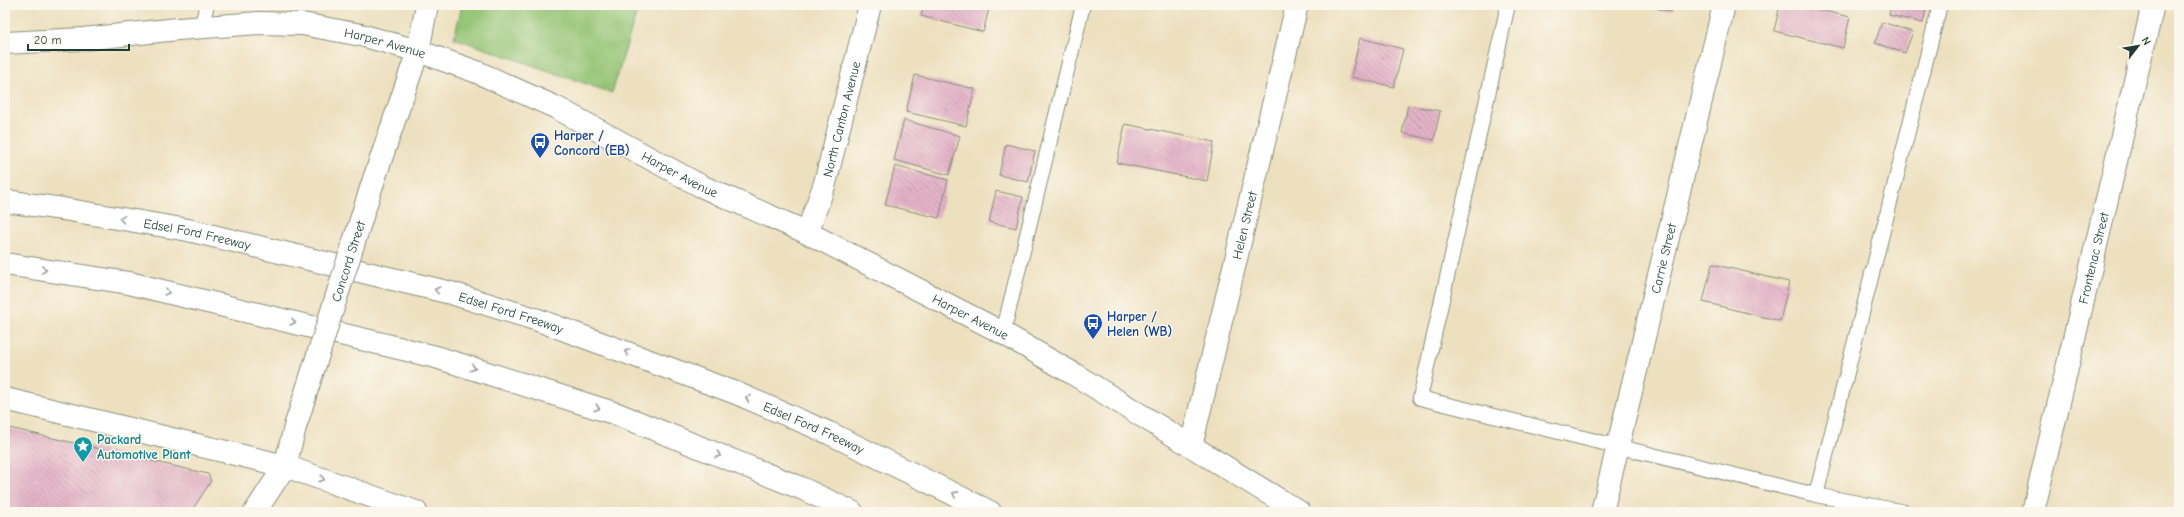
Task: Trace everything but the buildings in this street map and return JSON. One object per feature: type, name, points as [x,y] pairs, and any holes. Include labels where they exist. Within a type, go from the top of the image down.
[{"type":"main road","name":"Concord Street","points":[[255,512],[285,466],[295,427],[373,182],[418,51],[427,5]]},
{"type":"main road","name":"North Canton Avenue","points":[[807,233],[825,183],[870,5]]},
{"type":"main road","name":"Helen Street","points":[[1191,446],[1297,5]]},
{"type":"main road","name":"Carrie Street","points":[[1602,512],[1724,5]]},
{"type":"main road","name":"Frontenac Street","points":[[2033,512],[2153,5]]},
{"type":"main road","name":"Harper Avenue","points":[[5,43],[83,39],[259,24],[302,24],[361,35],[418,51],[477,72],[557,108],[701,186],[807,233],[898,277],[1003,333],[1072,373],[1299,512]]},
{"type":"main road","name":"Edsel Ford Freeway","points":[[5,202],[63,208],[188,230],[451,293],[538,320],[736,393],[829,433],[990,512]]},
{"type":"main road","points":[[5,264],[129,283],[443,359],[617,414],[801,488],[852,512]]},
{"type":"main road","points":[[5,399],[285,466],[416,512]]},
{"type":"lane","points":[[201,28],[207,5]]},
{"type":"lane","points":[[1003,333],[1082,5]]},
{"type":"lane","points":[[1508,5],[1420,398],[1816,495],[1905,512]]},
{"type":"lane","points":[[1816,495],[1940,5]]},
{"type":"green space","points":[[462,5],[639,5],[612,93],[454,38]]},
{"type":"place","name":"Harper / Concord (EB)","points":[[540,159]]},
{"type":"place","name":"Harper / Helen (WB)","points":[[1093,340]]},
{"type":"place","name":"Packard Automotive Plant","points":[[83,463]]}]
